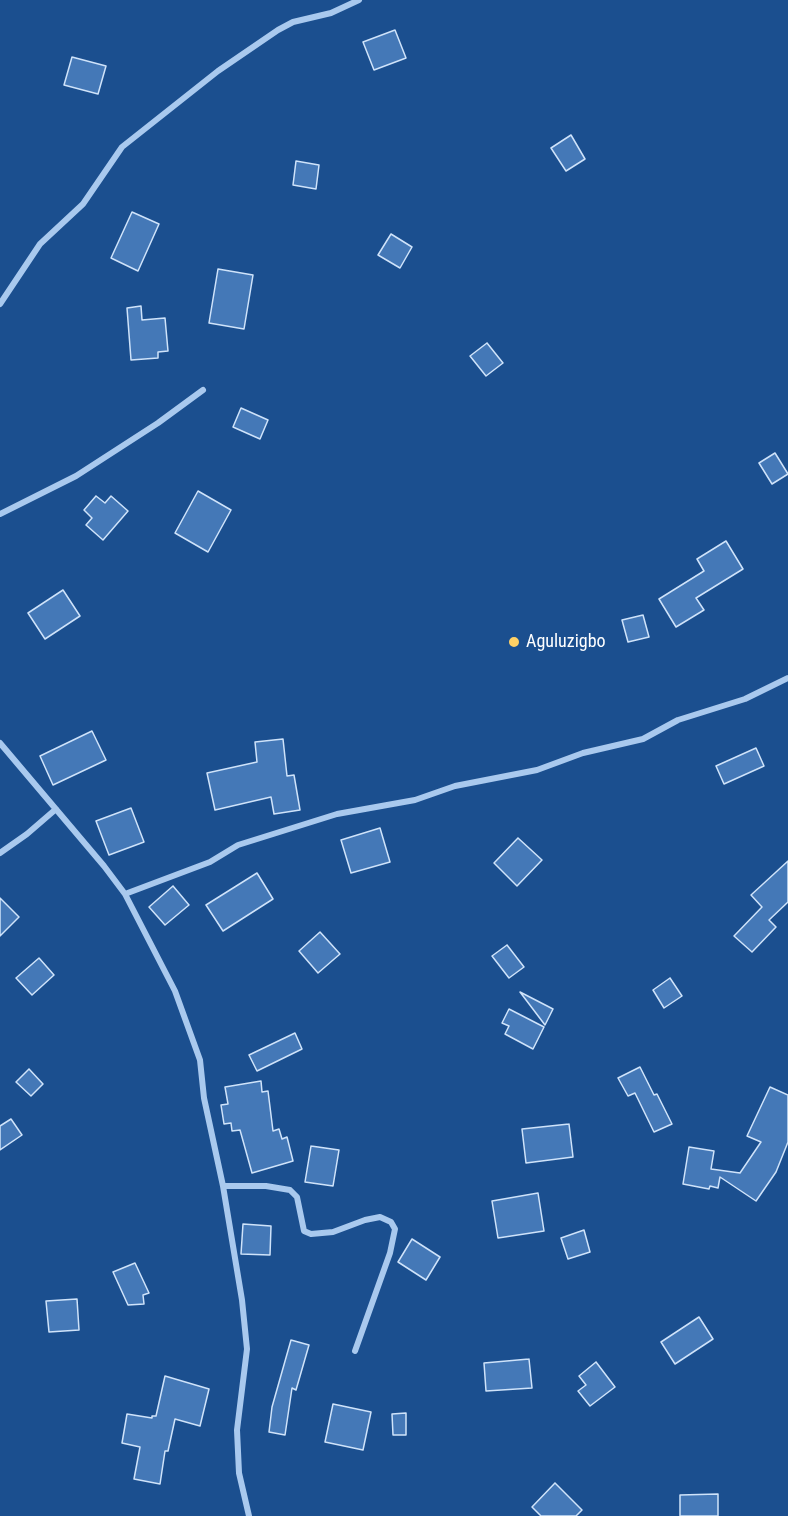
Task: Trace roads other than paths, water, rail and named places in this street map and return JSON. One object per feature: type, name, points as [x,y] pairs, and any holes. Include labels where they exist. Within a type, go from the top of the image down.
[{"type":"street","points":[[0,304],[40,244],[83,204],[122,147],[219,71],[278,30],[293,22],[331,13],[359,0]]},
{"type":"street","points":[[0,514],[76,476],[158,423],[203,390]]},
{"type":"street","points":[[125,894],[210,862],[238,845],[336,814],[415,800],[455,786],[537,770],[583,753],[643,739],[678,720],[745,699],[788,678]]},
{"type":"street","points":[[0,743],[125,894],[175,991],[200,1060],[204,1098],[223,1186],[242,1300],[247,1349],[237,1430],[239,1473],[249,1516]]},
{"type":"street","points":[[0,853],[56,809]]},
{"type":"street","points":[[223,1186],[266,1186],[290,1190],[297,1197],[304,1231],[311,1234],[333,1232],[364,1220],[380,1217],[392,1222],[395,1229],[390,1253],[355,1351]]},
{"type":"place","name":"Aguluzigbo","points":[[514,642]]}]
